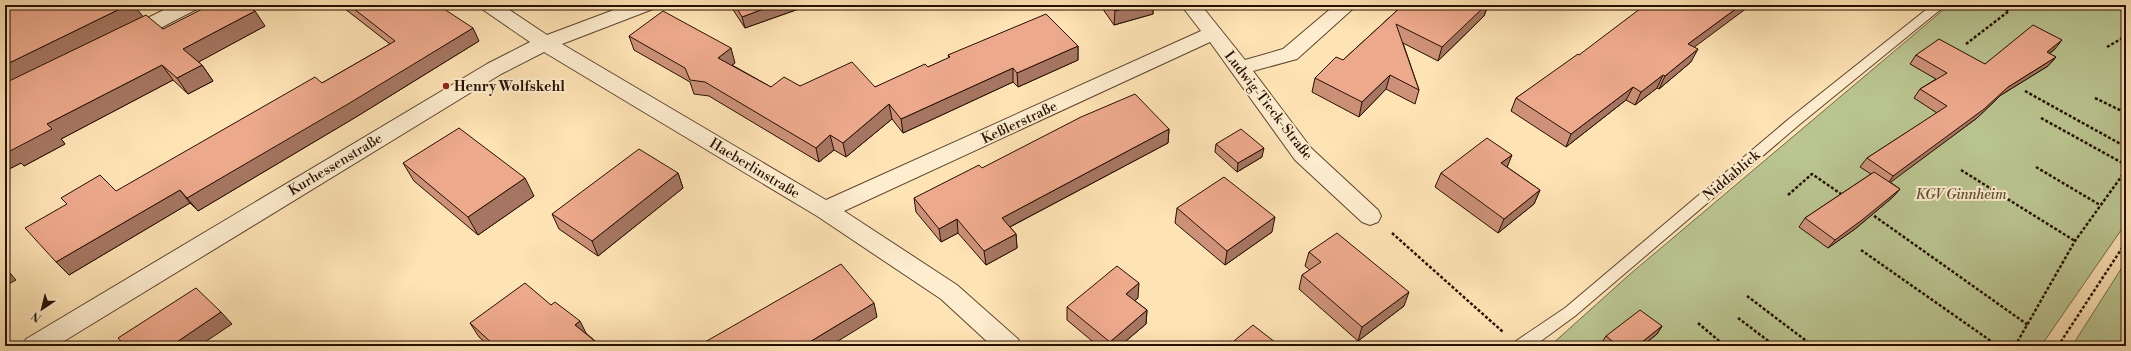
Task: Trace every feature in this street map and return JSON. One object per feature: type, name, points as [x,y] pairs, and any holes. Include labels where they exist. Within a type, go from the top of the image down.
[{"type":"street","points":[[112,44],[190,5]]},
{"type":"street","name":"Haeberlinstraße","points":[[490,5],[545,43],[825,210],[949,292],[1009,346]]},
{"type":"street","name":"Kurhessenstraße","points":[[35,346],[494,69],[545,43],[646,5]]},
{"type":"street","name":"Ludwig-Tieck-Straße","points":[[1191,5],[1240,68],[1303,154],[1370,216]]},
{"type":"street","points":[[1240,68],[1290,54],[1347,5]]},
{"type":"street","name":"Keßlerstraße","points":[[825,210],[1213,33]]},
{"type":"lane","name":"Niddablick","points":[[1522,346],[1570,312],[1794,121],[1940,5]]},
{"type":"path","points":[[1966,44],[2009,11],[1997,5]]},
{"type":"path","points":[[2107,47],[2126,36]]},
{"type":"path","points":[[2024,91],[2126,148]]},
{"type":"path","points":[[2095,98],[2126,113]]},
{"type":"path","points":[[2041,118],[2126,165]]},
{"type":"path","points":[[2036,167],[2100,205]]},
{"type":"path","points":[[1961,170],[2075,241]]},
{"type":"path","points":[[2015,346],[2075,241],[2126,170]]},
{"type":"path","points":[[1788,195],[1812,174],[1851,200]]},
{"type":"path","points":[[1864,209],[2028,325]]},
{"type":"path","points":[[1370,216],[1404,242],[1506,336]]},
{"type":"path","points":[[2058,346],[2126,242]]},
{"type":"path","points":[[1861,250],[1998,346]]},
{"type":"path","points":[[1747,296],[1813,346]]},
{"type":"path","points":[[1738,318],[1775,346]]},
{"type":"path","points":[[1698,322],[1725,346]]},
{"type":"green space","name":"KGV Ginnheim","points":[[1949,5],[2126,5],[2126,223],[2041,346],[1550,346],[1629,275]]},
{"type":"green space","points":[[2126,262],[2126,346],[2072,346],[2121,269]]},
{"type":"building","points":[[5,5],[128,5],[5,65]]},
{"type":"building","points":[[210,5],[247,5],[255,11],[183,49],[202,65],[177,78],[162,65],[47,124],[52,129],[10,151],[7,147],[5,148],[5,83],[146,15],[163,29]]},
{"type":"building","points":[[349,5],[438,5],[473,28],[348,104],[187,198],[180,190],[56,262],[25,228],[67,204],[61,198],[100,175],[116,191],[315,77],[322,83],[395,41]]},
{"type":"building","points":[[735,5],[774,5],[742,17]]},
{"type":"building","points":[[1110,5],[1135,5],[1115,11]]},
{"type":"building","points":[[1403,5],[1486,5],[1442,47],[1396,24],[1419,90],[1390,75],[1362,102],[1315,78],[1336,57],[1343,60]]},
{"type":"building","points":[[1645,5],[1741,5],[1688,44],[1698,49],[1665,76],[1663,75],[1641,92],[1633,87],[1571,134],[1516,98],[1578,54],[1579,55]]},
{"type":"building","points":[[663,11],[731,48],[718,58],[771,87],[784,77],[800,86],[852,62],[875,87],[925,64],[928,67],[950,57],[948,55],[1046,14],[1078,46],[1017,73],[1013,68],[901,119],[889,104],[843,143],[830,135],[816,148],[705,82],[690,80],[685,68],[629,36]]},
{"type":"building","points":[[2033,25],[2062,40],[2047,52],[2056,57],[2008,87],[1984,109],[1893,176],[1867,158],[1947,106],[1920,89],[1947,73],[1916,55],[1939,39],[1985,64]]},
{"type":"building","points":[[1135,94],[1169,129],[1002,218],[1016,234],[984,251],[957,219],[939,229],[914,198],[979,165],[982,168],[1081,117]]},
{"type":"building","points":[[459,128],[525,178],[468,217],[403,163]]},
{"type":"building","points":[[1241,129],[1264,148],[1238,163],[1216,144]]},
{"type":"building","points":[[1487,138],[1512,155],[1501,163],[1540,190],[1504,219],[1441,173]]},
{"type":"building","points":[[639,149],[678,173],[592,241],[552,214]]},
{"type":"building","points":[[1874,172],[1900,189],[1835,240],[1805,218]]},
{"type":"building","points":[[1224,177],[1275,217],[1227,251],[1177,208]]},
{"type":"building","points":[[1337,233],[1409,292],[1362,327],[1302,275],[1321,262],[1309,252]]},
{"type":"building","points":[[841,264],[874,303],[803,346],[698,346]]},
{"type":"building","points":[[1117,266],[1139,283],[1126,294],[1147,310],[1110,342],[1067,307]]},
{"type":"building","points":[[525,283],[551,305],[555,302],[580,321],[575,325],[601,346],[495,346],[470,323]]},
{"type":"building","points":[[196,288],[221,312],[171,346],[125,346],[118,338]]},
{"type":"building","points":[[1640,310],[1662,326],[1637,346],[1618,346],[1606,336]]},
{"type":"building","points":[[1253,325],[1280,346],[1228,346]]},
{"type":"place","name":"Henry Wolfskehl","points":[[446,86]]}]
